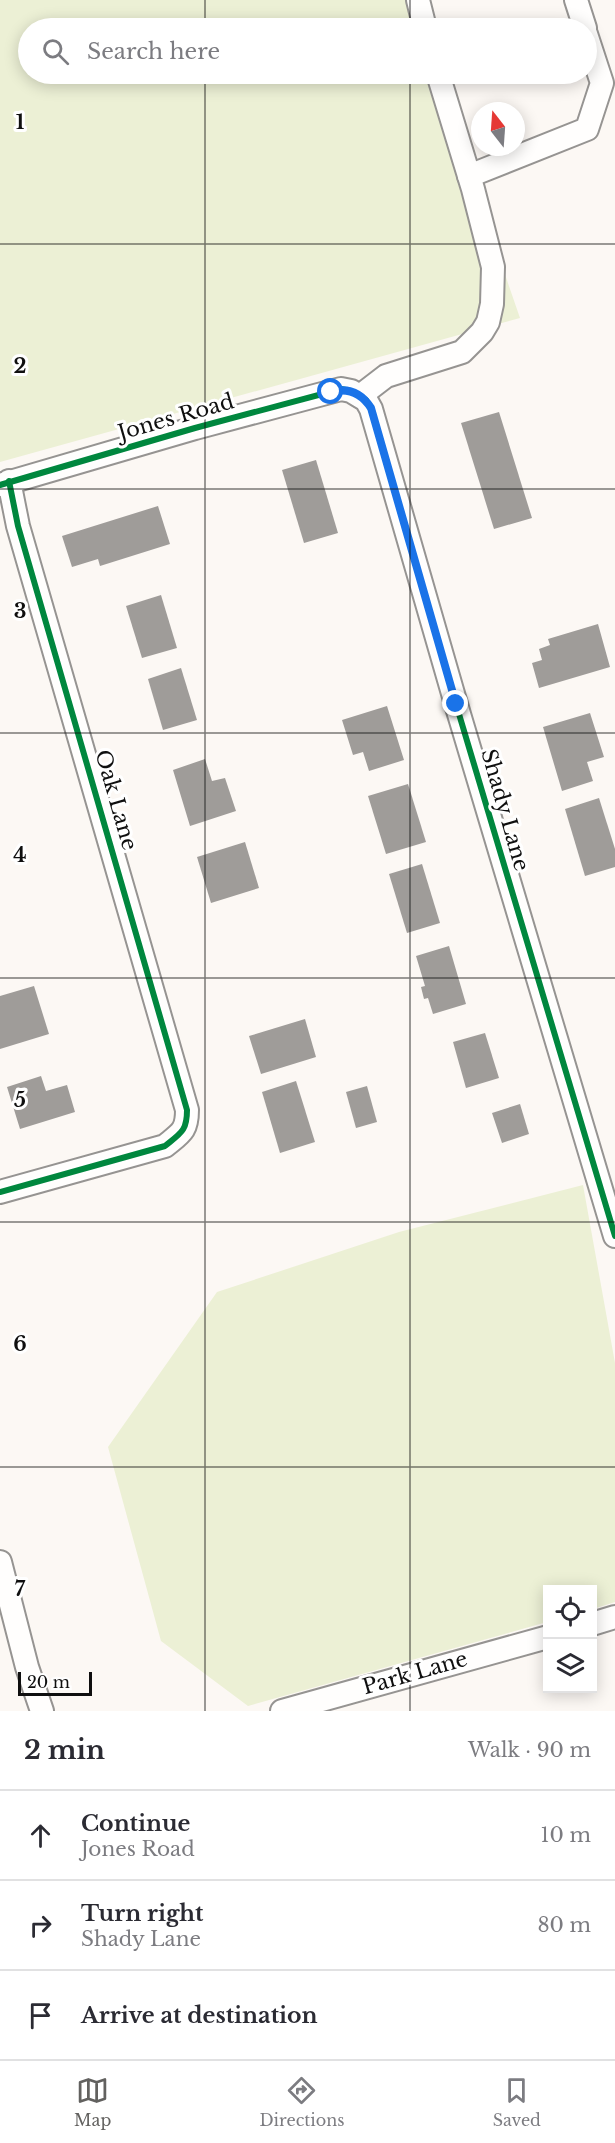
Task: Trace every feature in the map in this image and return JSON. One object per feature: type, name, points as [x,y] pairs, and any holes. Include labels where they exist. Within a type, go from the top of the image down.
[{"type":"street","points":[[418,0],[422,18]]},
{"type":"street","points":[[576,0],[582,18]]},
{"type":"street","points":[[469,176],[587,129],[602,83],[597,68]]},
{"type":"street","points":[[360,396],[386,376],[462,352],[482,333],[488,322],[492,304],[493,267],[441,84]]},
{"type":"street","name":"Jones Road","points":[[5,483],[341,389],[360,396]]},
{"type":"street","name":"Shady Lane","points":[[360,396],[371,408],[386,457],[466,738],[615,1236]]},
{"type":"street","name":"Oak Lane","points":[[0,1192],[165,1146],[187,1124],[187,1110],[5,483]]},
{"type":"street","points":[[0,1562],[27,1667],[42,1711]]},
{"type":"street","points":[[597,1622],[615,1617]]},
{"type":"street","name":"Park Lane","points":[[282,1711],[543,1638]]},
{"type":"green space","points":[[0,0],[424,0],[429,18],[18,18],[18,84],[447,84],[479,199],[520,318],[0,462]]},
{"type":"green space","points":[[583,1185],[615,1363],[615,1602],[597,1608],[597,1585],[543,1585],[543,1623],[248,1706],[161,1641],[108,1447],[217,1292],[399,1232]]},
{"type":"building","points":[[499,412],[532,518],[494,529],[461,423]]},
{"type":"building","points":[[316,460],[338,533],[304,543],[282,470]]},
{"type":"building","points":[[158,506],[170,544],[100,566],[98,559],[72,567],[62,536]]},
{"type":"building","points":[[161,595],[177,648],[142,658],[126,606]]},
{"type":"building","points":[[598,624],[610,667],[539,688],[532,663],[542,660],[539,649],[550,645],[548,639]]},
{"type":"building","points":[[181,668],[197,720],[163,730],[148,679]]},
{"type":"building","points":[[387,706],[404,760],[369,771],[363,752],[353,755],[342,720]]},
{"type":"building","points":[[590,713],[604,757],[587,762],[593,781],[562,791],[543,727]]},
{"type":"building","points":[[205,759],[212,781],[225,778],[236,811],[190,826],[173,770]]},
{"type":"building","points":[[408,784],[426,842],[386,854],[368,796]]},
{"type":"building","points":[[599,798],[615,849],[615,867],[585,876],[565,809]]},
{"type":"building","points":[[245,842],[259,888],[211,903],[197,857]]},
{"type":"building","points":[[422,864],[440,923],[407,933],[389,874]]},
{"type":"building","points":[[449,946],[466,1004],[433,1014],[428,998],[424,999],[421,987],[425,986],[416,956]]},
{"type":"building","points":[[34,986],[49,1034],[0,1049],[0,996]]},
{"type":"building","points":[[305,1019],[316,1057],[261,1074],[249,1036]]},
{"type":"building","points":[[485,1033],[499,1078],[466,1088],[453,1042]]},
{"type":"building","points":[[41,1076],[46,1091],[67,1085],[75,1112],[20,1129],[7,1087]]},
{"type":"building","points":[[296,1081],[315,1142],[280,1153],[262,1092]]},
{"type":"building","points":[[367,1086],[377,1122],[356,1128],[346,1092]]},
{"type":"building","points":[[520,1104],[529,1134],[502,1143],[492,1113]]},
{"type":"cycle path","points":[[0,485],[195,428],[341,389],[351,391],[366,400],[371,409],[456,704],[615,1236]]},
{"type":"cycle path","points":[[0,1192],[165,1146],[182,1131],[186,1123],[187,1110],[18,526],[9,481]]},
{"type":"route","points":[[331,392],[341,389],[351,391],[366,400],[371,408],[456,704]]}]
